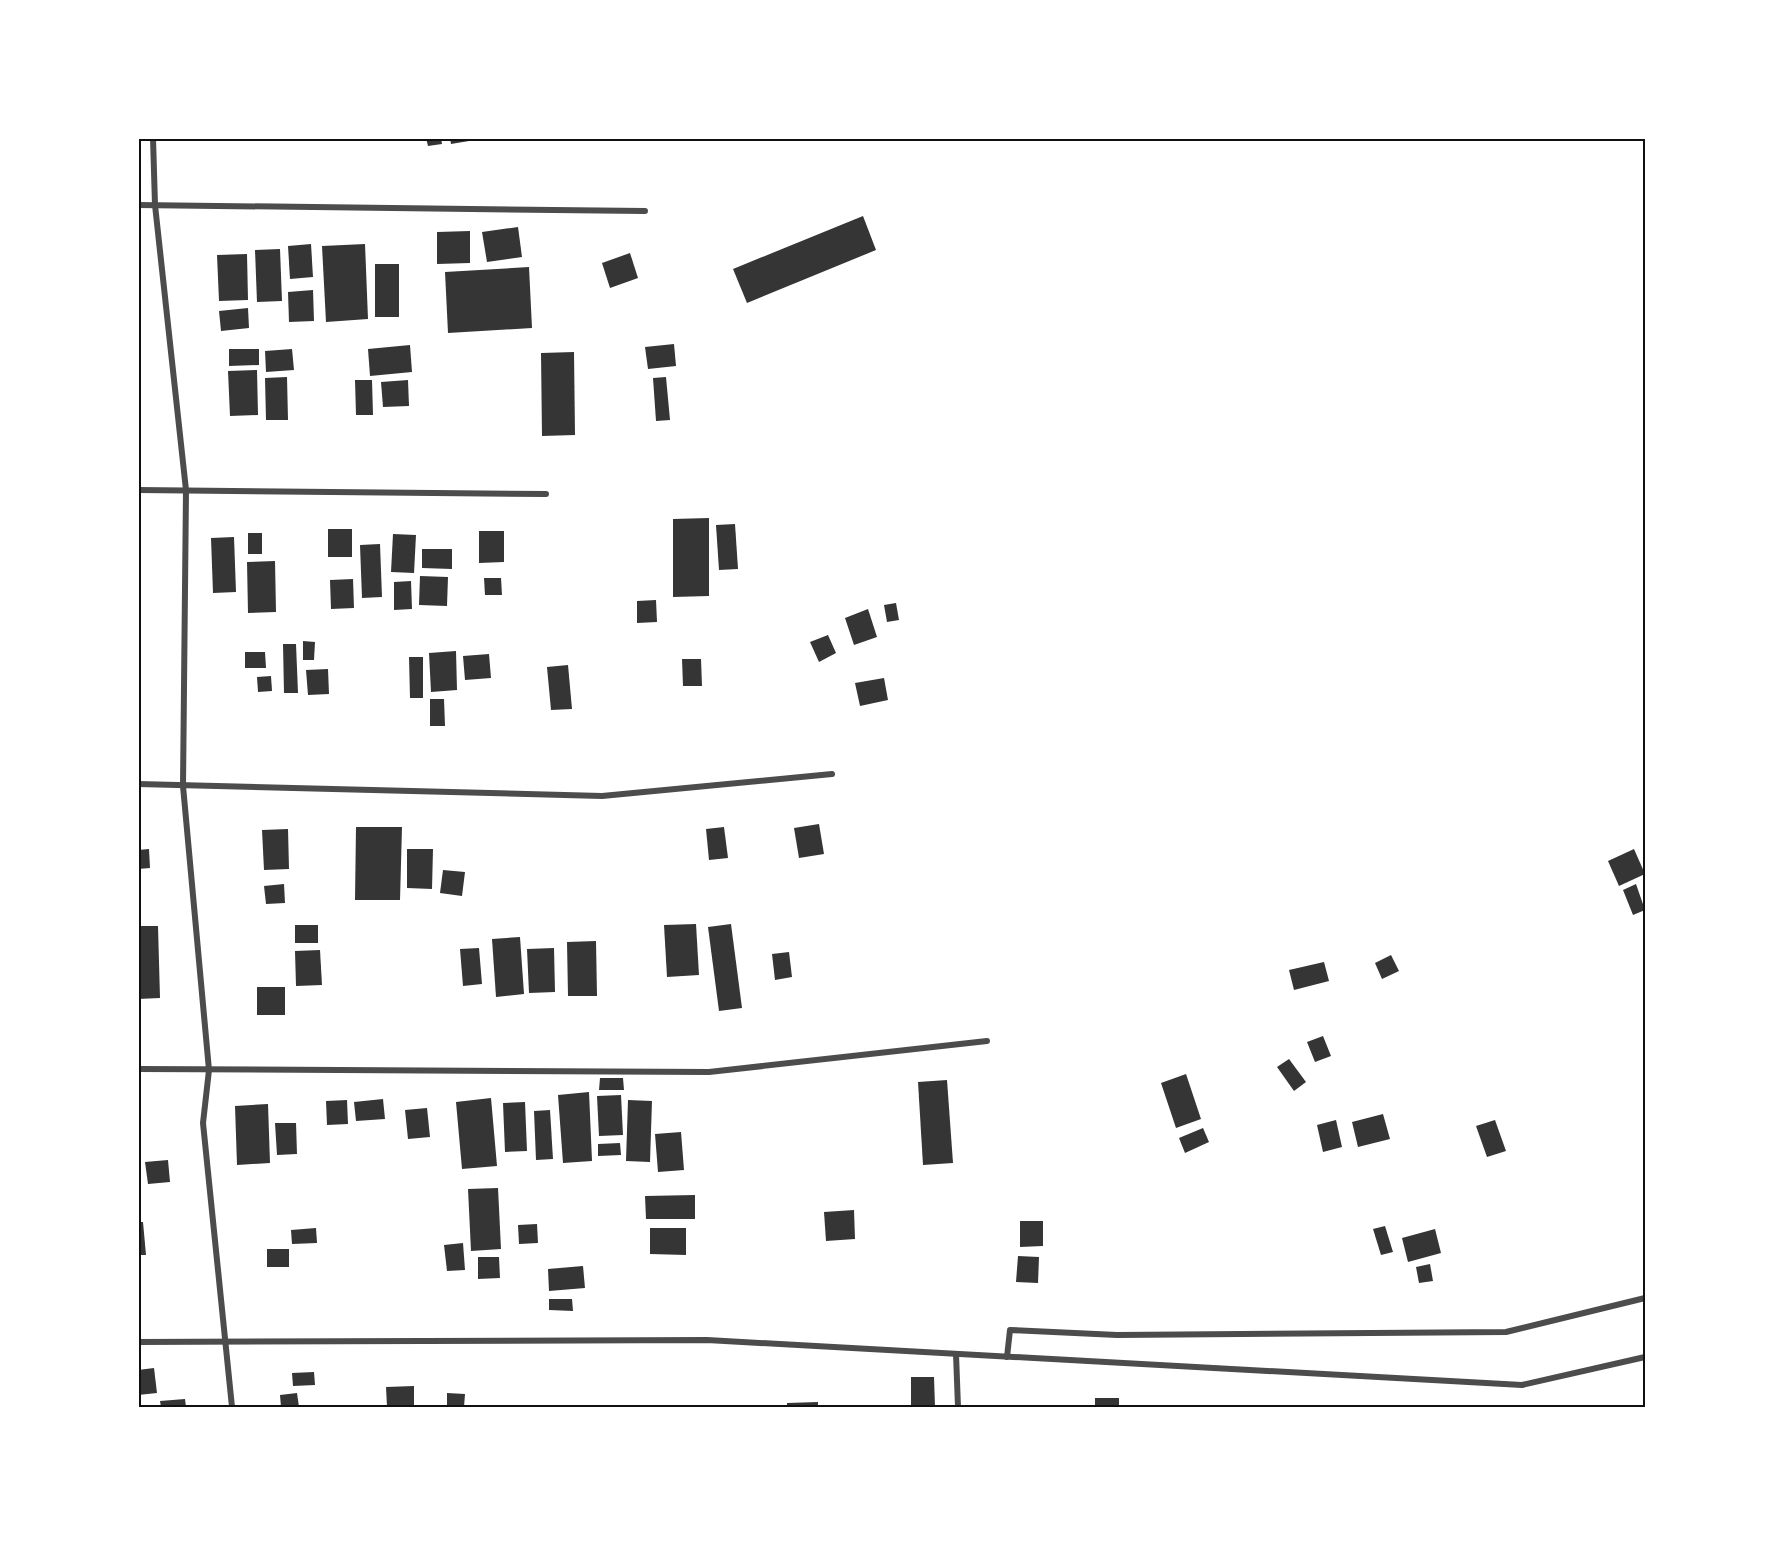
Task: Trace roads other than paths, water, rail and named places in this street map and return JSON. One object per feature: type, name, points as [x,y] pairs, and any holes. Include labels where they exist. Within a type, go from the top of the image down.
[{"type":"street","points":[[153,138],[154,205],[186,490],[183,786],[209,1070],[203,1123],[232,1407]]},
{"type":"street","points":[[138,205],[645,211]]},
{"type":"street","points":[[138,490],[546,494]]},
{"type":"street","points":[[138,784],[602,796],[832,774]]},
{"type":"street","points":[[138,1069],[709,1072],[987,1041]]},
{"type":"street","points":[[1007,1357],[1010,1330],[1117,1335],[1506,1332],[1645,1299]]},
{"type":"street","points":[[138,1342],[707,1340],[1522,1385],[1645,1357]]},
{"type":"street","points":[[956,1354],[958,1407]]}]
